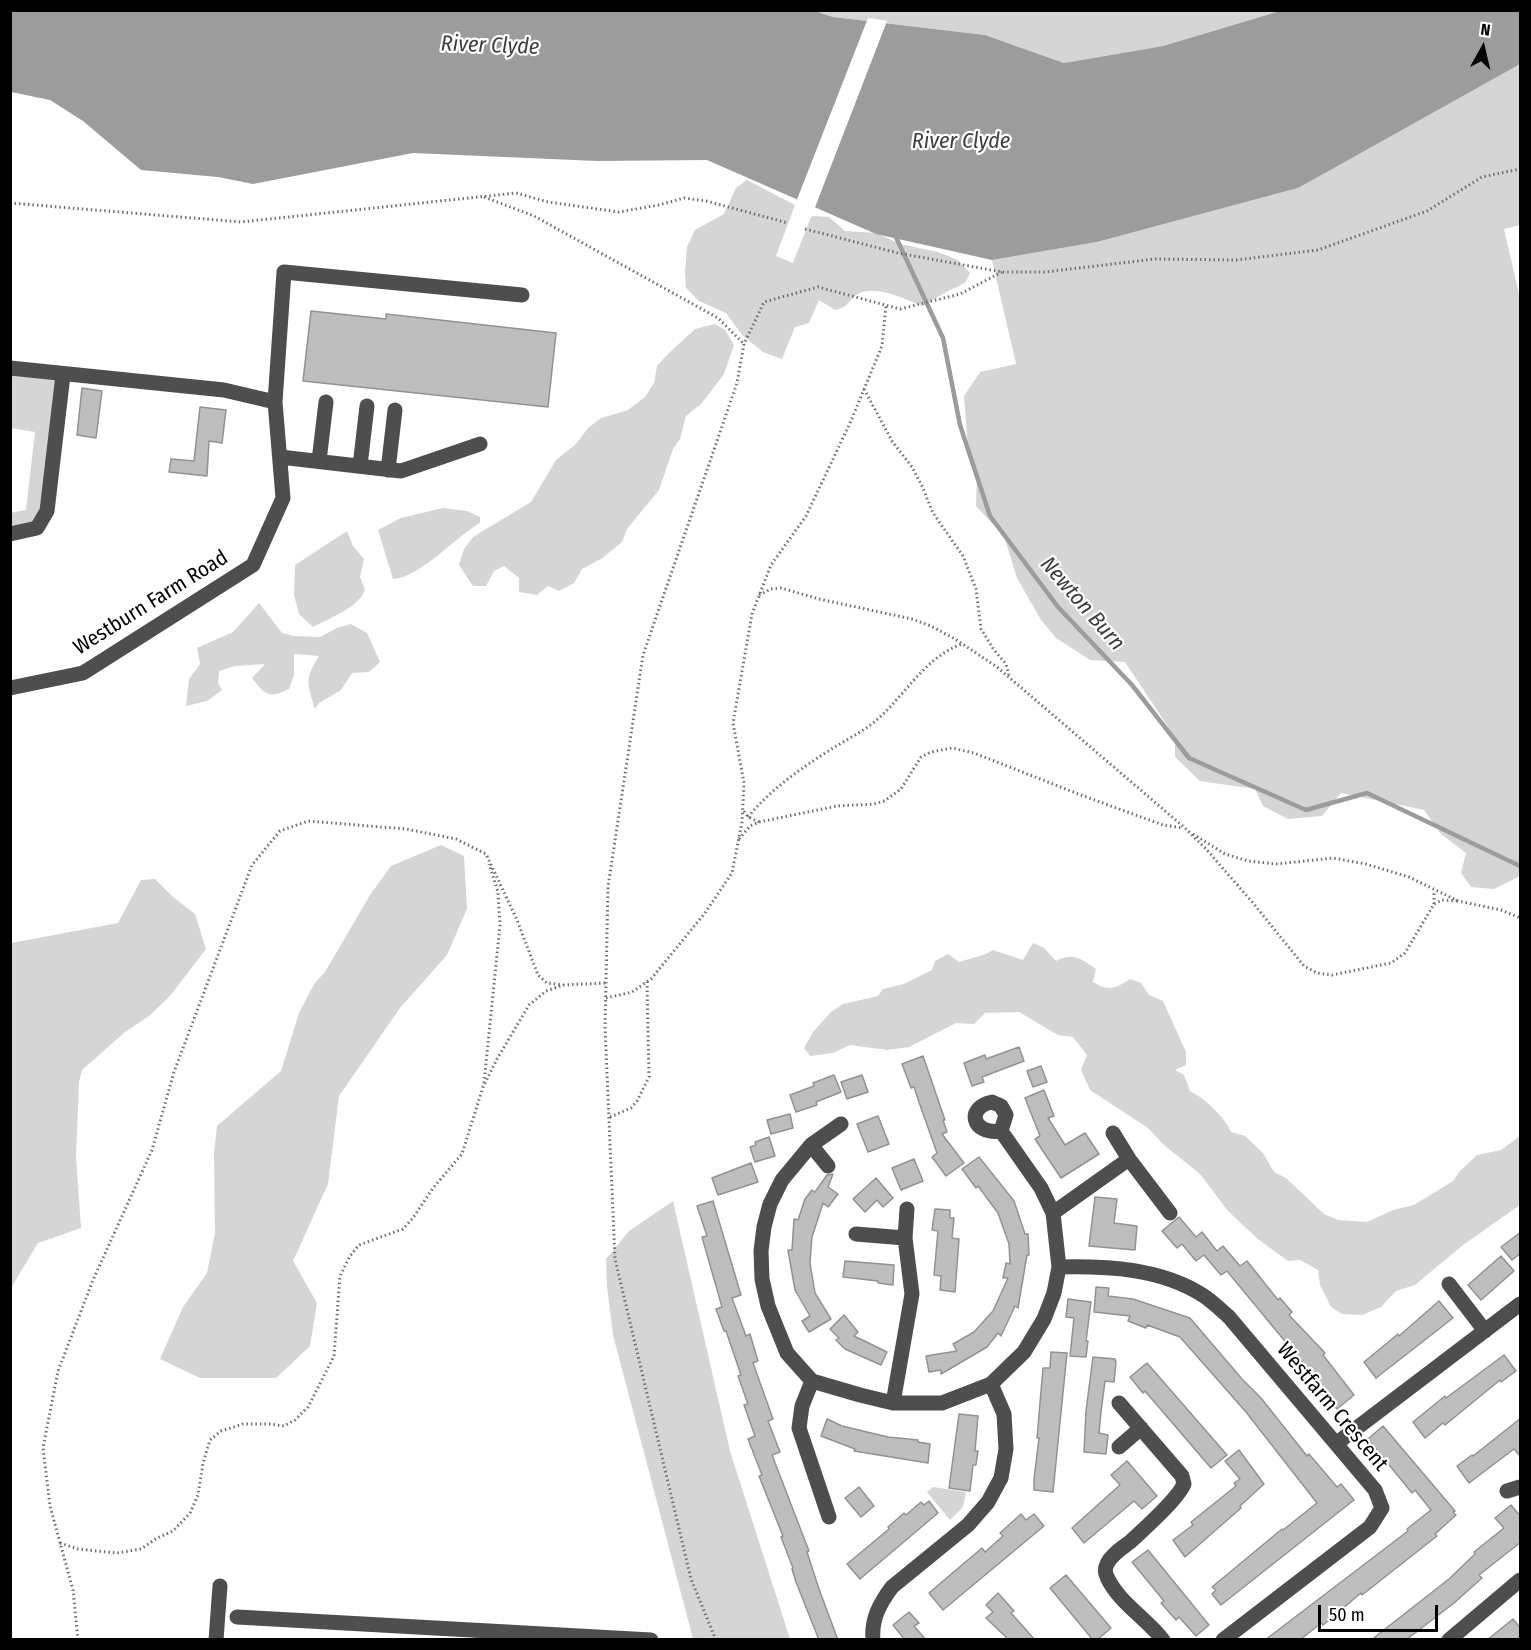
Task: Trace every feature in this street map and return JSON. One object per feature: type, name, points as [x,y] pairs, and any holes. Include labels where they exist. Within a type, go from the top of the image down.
[{"type":"street","name":"Westburn Farm Road","points":[[10,687],[83,673],[253,565],[283,498],[275,402],[284,272],[522,294]]},
{"type":"street","points":[[10,369],[224,390],[275,402]]},
{"type":"street","points":[[10,534],[37,528],[47,511],[63,375]]},
{"type":"street","points":[[319,461],[326,402]]},
{"type":"street","points":[[360,466],[368,406]]},
{"type":"street","points":[[388,470],[395,410]]},
{"type":"street","points":[[280,457],[400,471],[480,444]]},
{"type":"street","points":[[841,1124],[811,1145],[782,1180],[770,1204],[761,1251],[762,1280],[768,1306],[788,1353],[812,1381],[892,1403],[942,1403],[991,1384],[1024,1352],[1036,1335],[1054,1293],[1059,1267],[1053,1213],[1031,1173],[1001,1131]]},
{"type":"street","points":[[1113,1133],[1129,1159],[1170,1213]]},
{"type":"street","points":[[811,1145],[828,1166]]},
{"type":"street","points":[[1053,1213],[1129,1159]]},
{"type":"street","points":[[892,1403],[912,1294],[905,1238],[907,1209]]},
{"type":"street","points":[[856,1234],[905,1238]]},
{"type":"street","name":"Westfarm Crescent","points":[[1059,1267],[1120,1268],[1146,1272],[1203,1296],[1229,1317],[1375,1490],[1382,1508],[1370,1527],[1223,1640]]},
{"type":"street","points":[[1449,1284],[1485,1331]]},
{"type":"street","points":[[1337,1443],[1521,1304]]},
{"type":"street","points":[[812,1381],[802,1406],[799,1428],[829,1517]]},
{"type":"street","points":[[873,1640],[872,1630],[882,1599],[892,1587],[968,1525],[988,1502],[1001,1478],[1006,1449],[1004,1414],[991,1384]]},
{"type":"street","points":[[1119,1403],[1182,1476],[1184,1484],[1176,1496],[1107,1562],[1105,1569],[1107,1577],[1127,1604],[1151,1624],[1163,1640]]},
{"type":"street","points":[[1119,1447],[1141,1428]]},
{"type":"street","points":[[1449,1640],[1521,1580]]},
{"type":"street","points":[[216,1640],[220,1586]]},
{"type":"street","points":[[237,1617],[407,1633],[651,1640]]},
{"type":"path","points":[[806,229],[898,253],[1002,272],[1045,272],[1155,259],[1236,260],[1318,250],[1427,211],[1482,177],[1521,169]]},
{"type":"path","points":[[10,202],[241,222],[516,193],[548,202],[619,212],[684,198],[706,201],[788,223]]},
{"type":"path","points":[[483,197],[534,216],[718,318],[744,344]]},
{"type":"path","points":[[716,1640],[691,1579],[615,1258],[606,998],[608,887],[642,655],[737,383],[744,344],[764,302],[818,287],[900,309],[960,294],[1002,272]]},
{"type":"path","points":[[606,998],[632,992],[651,980],[705,913],[732,873],[743,810],[744,783],[733,723],[752,614],[771,565],[806,516],[864,389],[882,346],[886,305]]},
{"type":"path","points":[[864,389],[891,441],[912,467],[933,513],[963,556],[976,589],[981,629],[1006,664],[1009,677]]},
{"type":"path","points":[[759,595],[771,589],[782,588],[932,626],[963,644],[1009,677],[1185,828],[1253,903],[1304,966],[1317,973],[1332,975],[1391,963],[1405,953],[1434,904],[1434,891]]},
{"type":"path","points":[[748,816],[782,783],[873,723],[926,667],[948,649],[963,644]]},
{"type":"path","points":[[739,839],[750,826],[759,822],[837,806],[874,804],[884,801],[901,789],[921,757],[941,749],[952,748],[974,753],[1163,825],[1185,828],[1214,848],[1248,861],[1276,864],[1319,858],[1350,860],[1409,877],[1458,901]]},
{"type":"path","points":[[743,810],[759,822]]},
{"type":"path","points":[[78,1640],[73,1590],[50,1506],[43,1449],[58,1371],[93,1280],[152,1150],[174,1072],[252,865],[280,831],[308,821],[406,829],[456,839],[486,854],[517,920],[538,975],[547,983],[563,985],[606,983]]},
{"type":"path","points":[[483,1087],[500,925],[498,892],[486,854]]},
{"type":"path","points":[[1434,904],[1442,900],[1458,901],[1501,910],[1521,918]]},
{"type":"path","points":[[609,1117],[631,1108],[649,1077],[647,982]]},
{"type":"path","points":[[60,1543],[78,1549],[117,1553],[141,1549],[173,1531],[190,1514],[198,1495],[203,1463],[210,1440],[221,1431],[243,1424],[284,1426],[295,1420],[308,1407],[334,1356],[340,1276],[350,1256],[359,1245],[403,1229],[413,1218],[424,1200],[462,1154],[483,1087],[529,1005],[546,991],[563,985]]},
{"type":"shaded area","points":[[815,11],[1280,11],[1163,46],[1064,63],[985,35],[833,17]]},
{"type":"shaded area","points":[[1520,58],[1520,225],[1504,229],[1520,298],[1520,876],[1494,889],[1471,887],[1461,873],[1466,853],[1441,834],[1424,810],[1341,793],[1322,816],[1288,819],[1263,806],[1255,789],[1200,781],[1175,757],[1175,737],[1125,662],[1090,660],[1056,638],[1041,620],[1017,578],[1004,536],[976,506],[977,478],[967,437],[964,396],[980,372],[1016,364],[992,260],[1097,242],[1298,188]]},
{"type":"shaded area","points":[[747,180],[795,205],[776,256],[793,263],[811,217],[829,217],[845,231],[876,233],[900,244],[938,252],[958,260],[970,273],[965,283],[923,306],[891,294],[874,291],[858,294],[846,305],[835,310],[819,300],[809,323],[795,327],[782,359],[763,352],[742,335],[726,313],[699,301],[686,288],[687,247],[695,230],[724,214],[736,188]]},
{"type":"shaded area","points":[[715,324],[725,330],[734,345],[724,374],[702,403],[686,416],[680,439],[673,449],[659,490],[627,529],[622,542],[601,559],[582,569],[574,583],[559,591],[548,586],[537,595],[519,592],[519,578],[504,566],[494,571],[486,586],[473,586],[459,565],[464,549],[473,537],[531,502],[556,460],[576,444],[588,428],[601,418],[628,410],[645,397],[654,383],[657,366],[668,354],[695,329]]},
{"type":"shaded area","points":[[11,368],[63,375],[37,528],[11,534],[10,513],[26,510],[35,432],[11,428]]},
{"type":"shaded area","points":[[443,508],[467,511],[480,517],[480,523],[415,572],[393,579],[378,530],[401,518]]},
{"type":"shaded area","points":[[347,531],[353,546],[364,559],[360,577],[365,590],[350,607],[313,627],[299,614],[294,595],[295,565]]},
{"type":"shaded area","points":[[259,603],[282,633],[294,636],[320,637],[351,624],[367,633],[380,662],[369,672],[352,673],[341,690],[319,703],[315,709],[308,682],[319,656],[294,654],[294,675],[289,689],[277,694],[268,694],[260,688],[252,678],[265,664],[235,666],[219,671],[218,683],[222,690],[207,701],[186,706],[189,679],[200,664],[197,648],[233,632]]},
{"type":"shaded area","points":[[441,845],[464,856],[467,909],[447,955],[400,1008],[339,1096],[328,1184],[293,1261],[317,1303],[310,1346],[276,1378],[200,1378],[160,1359],[183,1307],[207,1273],[215,1233],[214,1154],[217,1126],[281,1071],[299,1013],[314,984],[325,972],[370,895],[391,866]]},
{"type":"shaded area","points":[[155,879],[195,914],[206,949],[170,996],[82,1070],[79,1082],[76,1157],[81,1228],[38,1243],[11,1288],[11,943],[118,923],[141,880]]},
{"type":"shaded area","points":[[1033,943],[1044,948],[1056,961],[1072,957],[1086,962],[1096,969],[1093,982],[1098,985],[1112,988],[1130,979],[1141,983],[1149,995],[1163,1001],[1186,1052],[1186,1065],[1175,1070],[1184,1075],[1190,1091],[1214,1109],[1231,1132],[1245,1136],[1263,1153],[1274,1172],[1286,1178],[1324,1214],[1338,1220],[1367,1222],[1393,1210],[1414,1205],[1453,1181],[1477,1155],[1501,1150],[1520,1136],[1520,1205],[1463,1245],[1415,1285],[1396,1291],[1381,1307],[1362,1315],[1342,1314],[1331,1307],[1320,1285],[1318,1270],[1300,1260],[1288,1261],[1259,1240],[1228,1211],[1200,1174],[1164,1145],[1148,1128],[1090,1090],[1081,1070],[1087,1055],[1073,1037],[1058,1035],[1019,1012],[985,1013],[974,1024],[956,1023],[909,1047],[887,1050],[850,1045],[833,1053],[810,1056],[804,1048],[813,1032],[831,1012],[843,1004],[878,996],[883,989],[904,984],[932,970],[935,961],[948,954],[959,962],[993,950],[1023,960]]},
{"type":"shaded area","points":[[673,1201],[730,1451],[790,1639],[693,1639],[613,1335],[607,1286],[606,1259],[629,1231]]},
{"type":"shaded area","points":[[933,1487],[966,1492],[963,1507],[950,1520],[927,1492]]},
{"type":"water","name":"River Clyde","points":[[11,11],[815,11],[833,17],[985,35],[1064,63],[1163,46],[1280,11],[1520,11],[1520,64],[1298,188],[1097,242],[992,260],[876,234],[707,160],[597,161],[413,153],[253,184],[218,177],[141,170],[83,121],[50,100],[11,92]]},
{"type":"pier","points":[[868,18],[887,21],[814,210],[796,202]]},
{"type":"building","points":[[311,311],[386,319],[386,314],[556,333],[548,407],[303,381]]},
{"type":"building","points":[[82,388],[102,391],[96,438],[77,435]]},
{"type":"building","points":[[200,407],[226,410],[222,443],[209,441],[207,476],[169,472],[171,459],[194,461]]},
{"type":"building","points":[[1019,1047],[1024,1061],[982,1077],[984,1082],[972,1086],[964,1063],[985,1055],[986,1059]]},
{"type":"building","points":[[923,1056],[945,1120],[943,1120],[947,1132],[942,1134],[964,1163],[946,1176],[932,1157],[937,1153],[914,1087],[911,1088],[902,1064]]},
{"type":"building","points":[[1041,1066],[1047,1082],[1033,1087],[1027,1071]]},
{"type":"building","points":[[834,1075],[841,1092],[816,1102],[817,1105],[796,1112],[790,1095]]},
{"type":"building","points":[[862,1075],[868,1092],[847,1099],[841,1082]]},
{"type":"building","points":[[1044,1090],[1054,1116],[1048,1118],[1065,1145],[1085,1133],[1099,1154],[1061,1178],[1035,1139],[1040,1136],[1025,1098]]},
{"type":"building","points":[[790,1114],[793,1128],[771,1134],[767,1120]]},
{"type":"building","points":[[878,1116],[889,1144],[868,1152],[857,1124]]},
{"type":"building","points":[[769,1137],[775,1156],[755,1162],[750,1147],[756,1145],[755,1142]]},
{"type":"building","points":[[979,1157],[1014,1201],[1025,1234],[1028,1234],[1029,1255],[1027,1255],[1018,1308],[1015,1306],[1001,1336],[998,1333],[987,1347],[941,1374],[941,1370],[929,1372],[926,1356],[957,1351],[953,1344],[974,1332],[993,1311],[1008,1278],[1003,1278],[1006,1263],[1010,1264],[1009,1244],[998,1213],[962,1169]]},
{"type":"building","points":[[914,1159],[923,1181],[901,1190],[892,1168]]},
{"type":"building","points":[[751,1163],[758,1182],[718,1195],[712,1178]]},
{"type":"building","points":[[833,1174],[828,1187],[838,1194],[828,1207],[823,1203],[812,1237],[810,1263],[815,1293],[831,1319],[809,1332],[802,1321],[810,1316],[795,1290],[788,1250],[792,1250],[794,1219],[798,1220],[805,1199],[812,1190],[815,1192],[827,1175]]},
{"type":"building","points":[[876,1178],[893,1198],[883,1207],[877,1200],[865,1212],[853,1199]]},
{"type":"building","points":[[1095,1197],[1117,1199],[1114,1223],[1137,1226],[1135,1250],[1089,1246]]},
{"type":"building","points":[[713,1201],[741,1295],[732,1298],[746,1336],[750,1334],[758,1361],[753,1363],[773,1419],[768,1421],[780,1452],[772,1455],[809,1551],[807,1552],[819,1589],[838,1640],[819,1640],[796,1582],[781,1537],[783,1536],[759,1476],[762,1475],[748,1439],[755,1436],[744,1405],[748,1404],[738,1376],[741,1375],[716,1309],[722,1307],[702,1237],[707,1236],[697,1206]]},
{"type":"building","points":[[935,1209],[950,1210],[950,1218],[954,1218],[952,1238],[959,1239],[955,1292],[940,1290],[941,1276],[934,1275],[938,1231],[932,1230]]},
{"type":"building","points":[[1179,1217],[1196,1237],[1202,1232],[1217,1251],[1223,1246],[1240,1266],[1247,1261],[1278,1300],[1280,1298],[1292,1312],[1289,1315],[1325,1353],[1323,1355],[1354,1395],[1337,1409],[1324,1393],[1326,1391],[1227,1271],[1221,1275],[1204,1255],[1196,1261],[1182,1244],[1177,1248],[1162,1231]]},
{"type":"building","points":[[1521,1232],[1521,1253],[1512,1260],[1501,1247]]},
{"type":"building","points":[[1501,1256],[1514,1271],[1481,1300],[1468,1285]]},
{"type":"building","points":[[845,1261],[894,1265],[893,1285],[843,1277]]},
{"type":"building","points":[[1096,1287],[1109,1288],[1108,1296],[1133,1299],[1190,1318],[1261,1398],[1307,1456],[1309,1454],[1337,1487],[1341,1484],[1354,1500],[1221,1605],[1212,1594],[1216,1590],[1212,1587],[1317,1503],[1246,1412],[1180,1337],[1128,1321],[1130,1316],[1094,1312]]},
{"type":"building","points":[[1068,1299],[1091,1302],[1086,1357],[1070,1356],[1074,1318],[1066,1317]]},
{"type":"building","points":[[1439,1301],[1453,1318],[1376,1378],[1364,1362],[1398,1334],[1399,1336]]},
{"type":"building","points":[[844,1315],[858,1332],[854,1336],[887,1352],[881,1365],[845,1349],[836,1340],[839,1338],[830,1329]]},
{"type":"building","points":[[1051,1352],[1067,1353],[1053,1492],[1034,1490],[1043,1368],[1050,1368]]},
{"type":"building","points":[[1504,1355],[1516,1371],[1501,1382],[1500,1380],[1445,1425],[1443,1423],[1425,1438],[1413,1422],[1445,1396],[1446,1398]]},
{"type":"building","points":[[1093,1357],[1115,1359],[1116,1362],[1114,1382],[1105,1381],[1101,1412],[1099,1433],[1108,1435],[1106,1454],[1084,1452],[1086,1411]]},
{"type":"building","points":[[1147,1363],[1227,1455],[1211,1468],[1145,1391],[1143,1393],[1130,1377]]},
{"type":"building","points":[[959,1414],[978,1416],[975,1451],[978,1451],[976,1465],[973,1465],[970,1491],[949,1488]]},
{"type":"building","points":[[1521,1418],[1521,1457],[1514,1449],[1469,1483],[1457,1466]]},
{"type":"building","points":[[827,1419],[842,1426],[930,1444],[928,1463],[854,1451],[855,1449],[821,1436]]},
{"type":"building","points":[[1383,1426],[1456,1515],[1435,1534],[1437,1536],[1362,1595],[1361,1593],[1323,1625],[1321,1623],[1300,1640],[1265,1640],[1408,1531],[1407,1529],[1431,1510],[1415,1490],[1412,1493],[1368,1439]]},
{"type":"building","points":[[1239,1450],[1264,1484],[1240,1506],[1241,1508],[1185,1557],[1173,1540],[1193,1525],[1191,1522],[1236,1486],[1234,1483],[1240,1479],[1225,1461]]},
{"type":"building","points":[[1127,1461],[1157,1496],[1142,1509],[1134,1501],[1084,1543],[1072,1528],[1120,1485],[1111,1475]]},
{"type":"building","points":[[859,1487],[874,1506],[861,1517],[845,1498]]},
{"type":"building","points":[[929,1501],[938,1513],[860,1579],[847,1564],[889,1529],[888,1527],[904,1513],[906,1515],[921,1502],[924,1505]]},
{"type":"building","points":[[1511,1505],[1521,1517],[1521,1542],[1479,1575],[1482,1578],[1454,1603],[1406,1640],[1371,1640],[1449,1579],[1475,1554],[1474,1552],[1504,1528],[1495,1518]]},
{"type":"building","points":[[1021,1514],[1026,1520],[1034,1514],[1044,1526],[943,1610],[929,1593],[982,1548],[985,1552],[1003,1536],[1000,1533]]},
{"type":"building","points":[[1148,1550],[1209,1625],[1196,1636],[1179,1617],[1176,1620],[1161,1603],[1164,1601],[1132,1562]]},
{"type":"building","points":[[1066,1575],[1111,1628],[1097,1640],[1093,1640],[1050,1588]]},
{"type":"building","points":[[998,1593],[1014,1611],[1011,1613],[1035,1640],[1009,1640],[986,1618],[993,1612],[986,1605]]},
{"type":"building","points":[[909,1612],[919,1623],[914,1626],[926,1640],[905,1640],[893,1625]]},
{"type":"building","points":[[1513,1619],[1521,1629],[1521,1640],[1487,1640]]},
{"type":"waterway","name":"Newton Burn","points":[[894,233],[943,338],[960,425],[990,516],[1058,607],[1132,685],[1189,758],[1306,810],[1367,793],[1520,866]]}]
